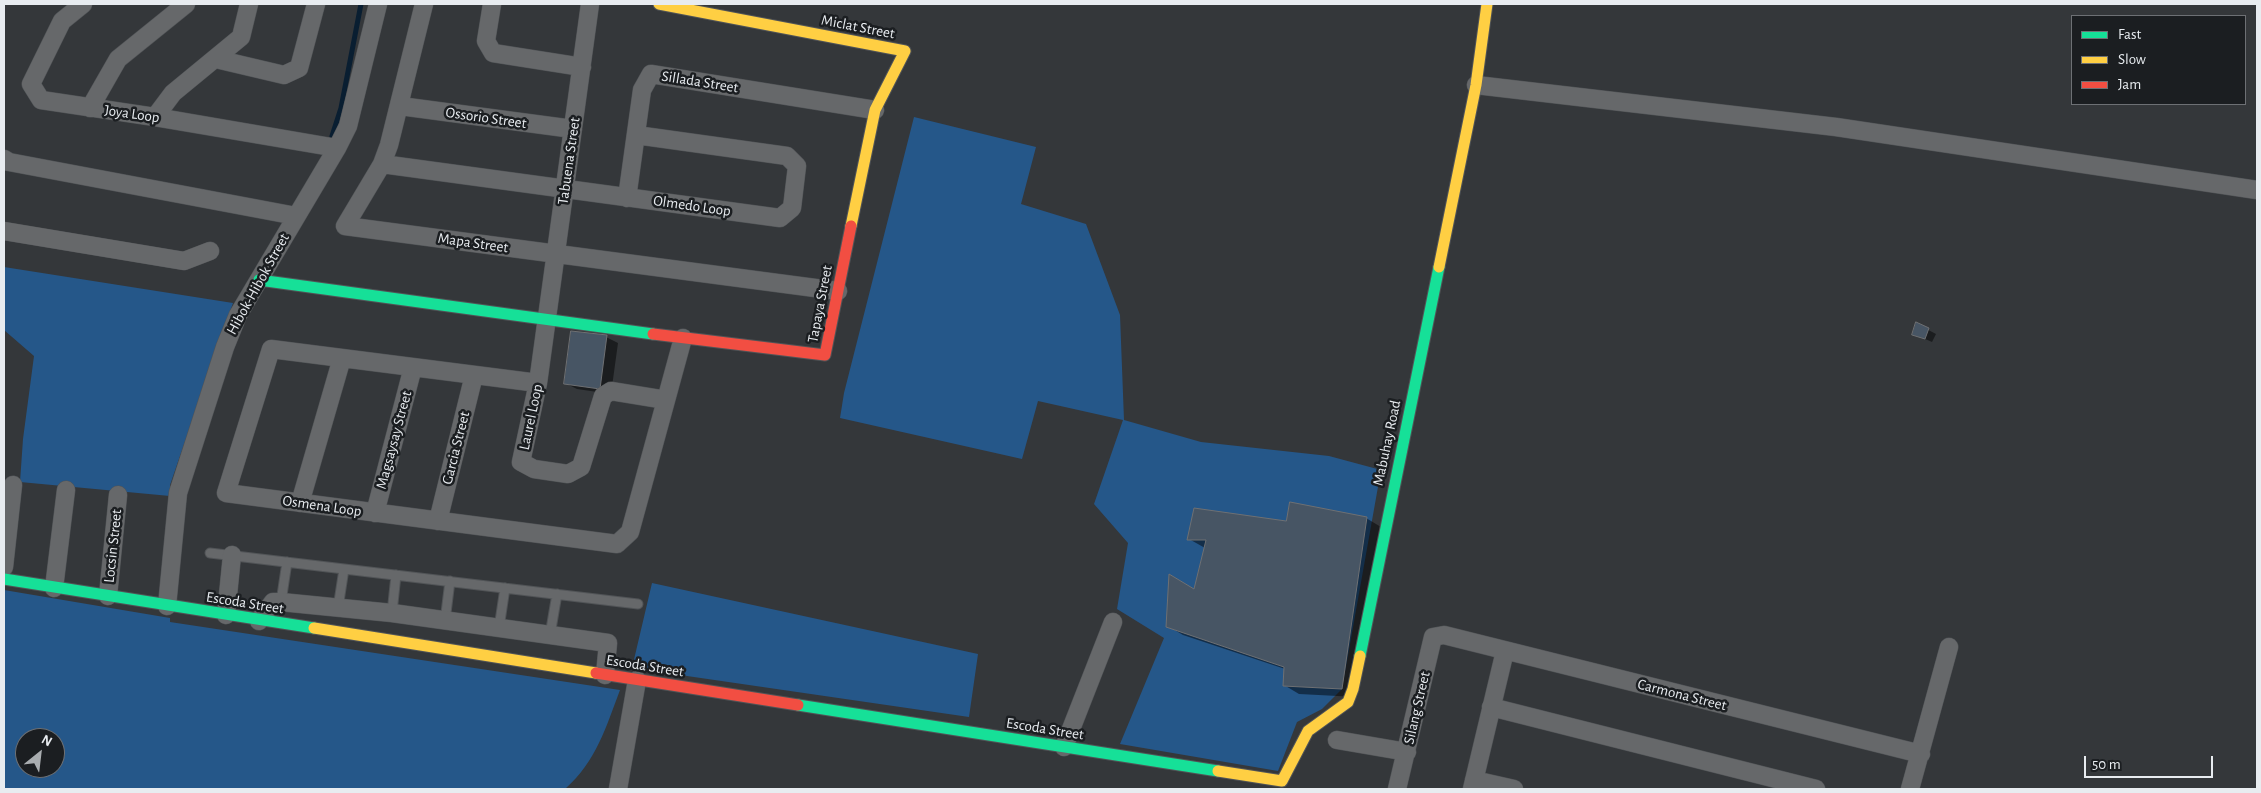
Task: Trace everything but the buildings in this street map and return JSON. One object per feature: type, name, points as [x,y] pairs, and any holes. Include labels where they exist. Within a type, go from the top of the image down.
[{"type":"street","name":"Joya Loop","points":[[83,4],[62,21],[31,84],[41,100],[337,148]]},
{"type":"street","points":[[90,108],[118,60],[186,4]]},
{"type":"street","points":[[155,117],[173,93],[241,37],[249,4]]},
{"type":"street","points":[[216,59],[284,75],[299,68],[316,4]]},
{"type":"street","name":"Hibok-Hibok Street","points":[[167,606],[178,493],[225,347],[238,315],[337,148],[348,126],[378,4]]},
{"type":"street","name":"Mapa Street","points":[[424,4],[400,106],[382,164],[345,226],[838,291]]},
{"type":"street","points":[[492,4],[486,41],[493,53],[582,67]]},
{"type":"street","name":"Tabuena Street","points":[[547,319],[590,4]]},
{"type":"street","name":"Miclat Street","points":[[660,4],[904,51]]},
{"type":"street","points":[[1487,4],[1476,85],[1836,127],[2257,190]]},
{"type":"street","name":"Tapaya Street","points":[[259,280],[683,338],[825,355],[875,110],[904,51]]},
{"type":"street","name":"Sillada Street","points":[[627,198],[642,90],[651,74],[875,110]]},
{"type":"street","name":"Mabuhay Road","points":[[1285,785],[1308,730],[1348,702],[1354,689],[1476,85]]},
{"type":"street","name":"Ossorio Street","points":[[400,106],[573,129]]},
{"type":"street","name":"Olmedo Loop","points":[[382,164],[780,218],[792,208],[797,166],[788,156],[636,135]]},
{"type":"street","points":[[4,159],[9,162],[296,216]]},
{"type":"street","points":[[4,231],[184,261],[210,251]]},
{"type":"street","name":"Laurel Loop","points":[[547,319],[538,383],[521,462],[534,469],[568,474],[581,467],[603,396],[611,391],[666,400]]},
{"type":"street","name":"Osmena Loop","points":[[538,383],[271,349],[226,493],[617,544],[630,532],[683,338]]},
{"type":"street","points":[[300,503],[342,358]]},
{"type":"street","name":"Magsaysay Street","points":[[374,513],[413,367]]},
{"type":"street","name":"Garcia Street","points":[[438,521],[474,375]]},
{"type":"street","points":[[4,567],[12,486]]},
{"type":"street","points":[[54,588],[66,490]]},
{"type":"street","name":"Locsin Street","points":[[108,596],[118,495]]},
{"type":"street","points":[[226,615],[232,555]]},
{"type":"street","name":"Escoda Street","points":[[4,579],[259,621],[1064,747],[1285,785]]},
{"type":"street","points":[[259,621],[273,602],[281,602],[392,613],[608,643],[604,675]]},
{"type":"street","points":[[1064,747],[1113,622]]},
{"type":"street","name":"Carmona Street","points":[[1444,635],[1921,754]]},
{"type":"street","name":"Silang Street","points":[[1397,789],[1433,637],[1444,635]]},
{"type":"street","points":[[1910,789],[1949,647]]},
{"type":"street","points":[[1505,651],[1473,785],[1514,789]]},
{"type":"street","points":[[618,789],[637,680]]},
{"type":"street","points":[[1491,707],[1816,789]]},
{"type":"street","points":[[1337,740],[1407,752]]},
{"type":"lane","points":[[210,553],[638,604]]},
{"type":"lane","points":[[281,602],[287,562]]},
{"type":"lane","points":[[338,608],[344,569]]},
{"type":"lane","points":[[392,613],[396,575]]},
{"type":"lane","points":[[445,620],[450,581]]},
{"type":"lane","points":[[499,628],[505,588]]},
{"type":"lane","points":[[550,635],[557,594]]},
{"type":"shaded area","points":[[914,117],[1036,147],[1021,204],[1086,224],[1120,315],[1124,420],[1201,442],[1329,456],[1381,470],[1342,689],[1322,709],[1297,722],[1278,771],[1120,744],[1164,638],[1117,609],[1128,543],[1094,504],[1123,420],[1038,401],[1022,459],[840,418],[844,393]]},
{"type":"shaded area","points":[[4,267],[233,303],[170,485],[170,496],[20,482],[23,439],[34,356],[4,330]]},
{"type":"shaded area","points":[[652,583],[978,654],[969,717],[632,668]]},
{"type":"shaded area","points":[[4,590],[170,618],[170,622],[620,690],[605,730],[592,756],[576,779],[565,789],[4,789]]},
{"type":"waterway","points":[[332,136],[341,108],[361,4]]},
{"type":"traffic: fast","points":[[1360,656],[1439,267]]},
{"type":"traffic: fast","points":[[259,280],[653,334]]},
{"type":"traffic: fast","points":[[4,579],[314,628]]},
{"type":"traffic: fast","points":[[798,705],[1218,771]]},
{"type":"traffic: slow","points":[[659,4],[905,51],[875,110],[851,226]]},
{"type":"traffic: slow","points":[[1439,267],[1476,85],[1487,4]]},
{"type":"traffic: slow","points":[[314,628],[596,673]]},
{"type":"traffic: slow","points":[[1218,771],[1282,781],[1308,731],[1348,702],[1353,689],[1360,656]]},
{"type":"traffic: jam","points":[[653,334],[825,355],[851,226]]},
{"type":"traffic: jam","points":[[596,673],[798,705]]}]
